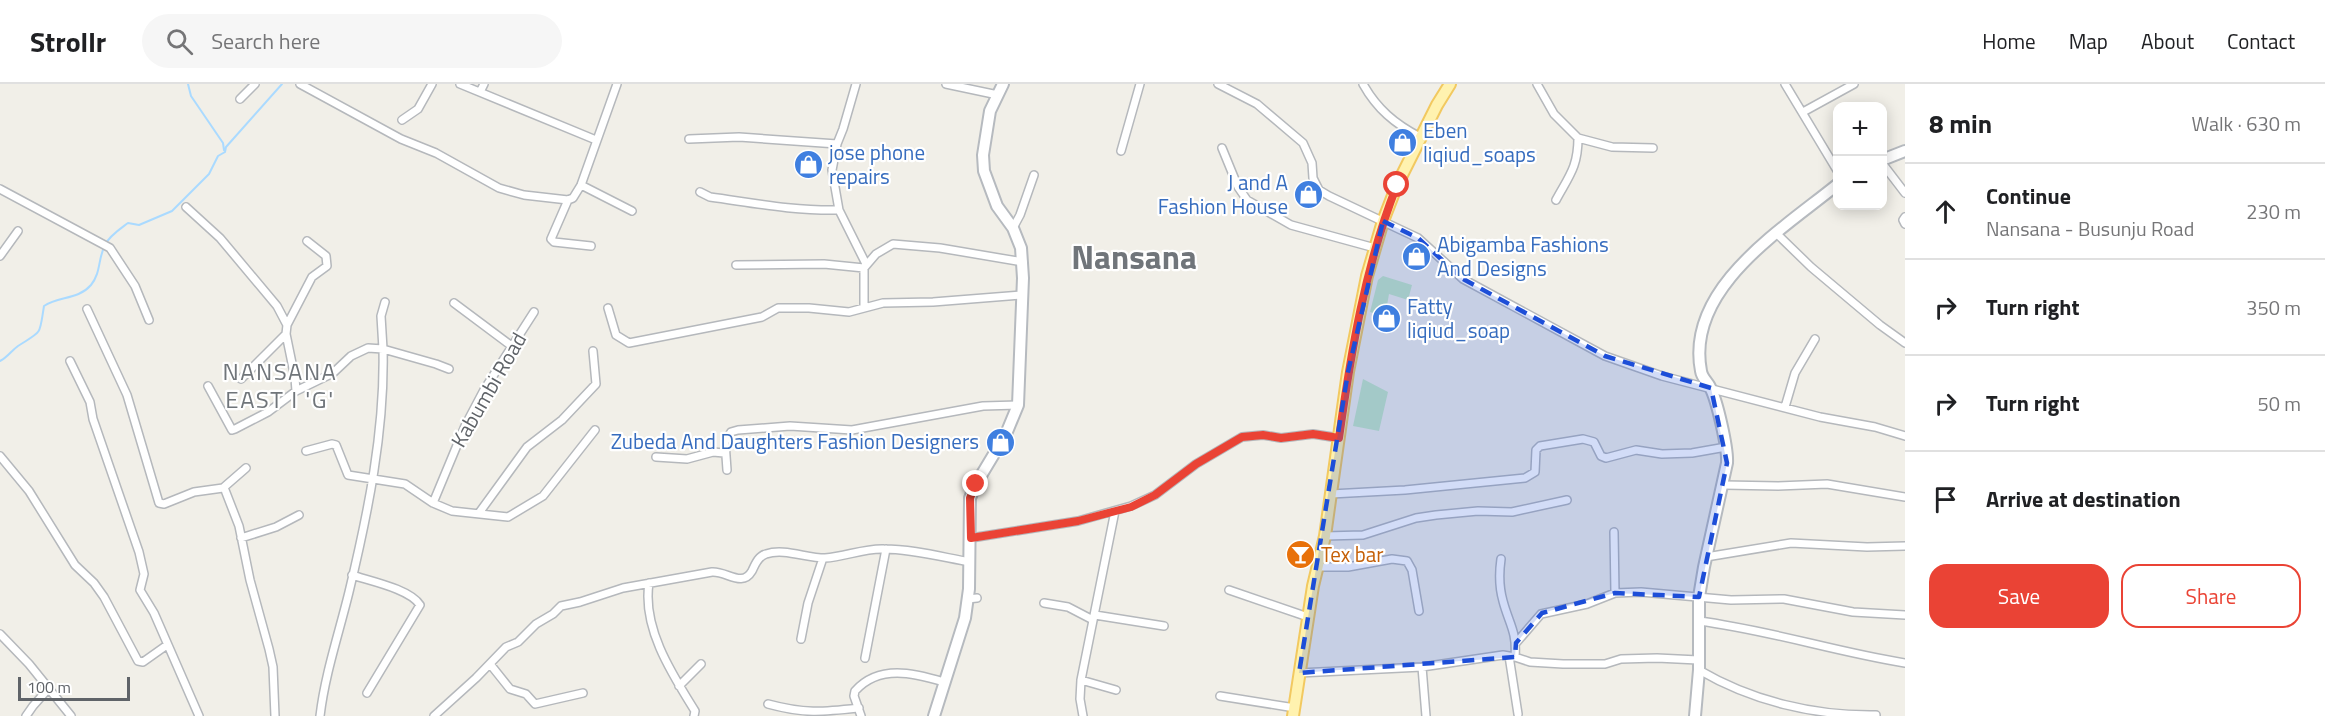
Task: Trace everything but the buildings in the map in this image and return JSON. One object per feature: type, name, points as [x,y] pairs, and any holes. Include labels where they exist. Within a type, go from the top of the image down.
[{"type":"main road","points":[[1294,712],[1308,617],[1325,536],[1348,372],[1375,248],[1383,221],[1420,138],[1450,84]]},
{"type":"street","points":[[240,99],[255,84]]},
{"type":"street","points":[[300,84],[401,139],[441,156],[499,188],[524,195],[568,200],[573,198],[581,185],[617,84]]},
{"type":"street","points":[[402,120],[418,110],[432,84]]},
{"type":"street","points":[[459,84],[596,140]]},
{"type":"street","points":[[480,92],[484,84]]},
{"type":"street","points":[[856,84],[837,144],[832,170],[839,210],[851,230],[865,266],[864,307]]},
{"type":"street","points":[[946,84],[998,95]]},
{"type":"street","points":[[934,716],[972,599],[970,498],[1014,418],[1018,405],[1023,262],[1021,248],[1013,228],[997,206],[984,171],[984,140],[990,111],[1003,84]]},
{"type":"street","points":[[1121,151],[1140,84]]},
{"type":"street","points":[[1218,84],[1257,104],[1303,142],[1309,153],[1313,178],[1319,190],[1418,238],[1463,279],[1605,356],[1662,376],[1820,417],[1875,427],[1905,436]]},
{"type":"street","points":[[1362,84],[1382,112],[1402,128],[1420,138]]},
{"type":"street","points":[[1537,84],[1554,114],[1578,138],[1612,147],[1653,148]]},
{"type":"street","points":[[1785,84],[1833,163]]},
{"type":"street","points":[[1803,112],[1854,84]]},
{"type":"street","points":[[689,139],[739,137],[837,144]]},
{"type":"street","points":[[1556,200],[1575,166],[1578,156],[1578,138]]},
{"type":"street","points":[[1222,148],[1238,187],[1247,200],[1292,225],[1375,248]]},
{"type":"street","points":[[1887,159],[1905,150]]},
{"type":"street","points":[[1887,168],[1905,193]]},
{"type":"street","points":[[1013,228],[1034,175]]},
{"type":"street","points":[[581,185],[632,211]]},
{"type":"street","points":[[1695,716],[1699,665],[1699,597],[1727,463],[1726,447],[1711,388],[1703,377],[1700,359],[1702,333],[1707,317],[1724,283],[1776,233],[1833,188]]},
{"type":"street","points":[[0,189],[106,246],[135,286],[149,320]]},
{"type":"street","points":[[700,192],[710,197],[803,211],[839,210]]},
{"type":"street","points":[[568,200],[550,239],[554,242],[591,246]]},
{"type":"street","points":[[186,207],[220,238],[277,306],[287,325]]},
{"type":"street","points":[[1905,217],[1903,220],[1905,224]]},
{"type":"street","points":[[0,256],[18,231]]},
{"type":"street","points":[[1776,233],[1811,267],[1905,343]]},
{"type":"street","points":[[296,391],[296,378],[286,334],[287,325],[312,277],[327,266],[328,262],[326,256],[307,242]]},
{"type":"street","points":[[865,266],[876,254],[893,244],[940,248],[1023,262]]},
{"type":"street","points":[[736,265],[865,266]]},
{"type":"street","points":[[608,308],[616,335],[629,343],[762,317],[778,308],[849,312],[883,303],[933,302],[1022,295]]},
{"type":"street","points":[[320,716],[352,575],[378,444],[382,398],[381,316],[385,302]]},
{"type":"street","points":[[454,303],[513,347]]},
{"type":"street","points":[[87,309],[127,395],[159,503],[164,504],[194,492],[223,488],[246,468]]},
{"type":"street","name":"Kabumbi Road","points":[[433,503],[465,426],[484,390],[534,312]]},
{"type":"street","points":[[242,379],[286,334]]},
{"type":"street","points":[[1785,407],[1795,373],[1815,339]]},
{"type":"street","points":[[207,386],[232,430],[268,412],[296,391],[333,373],[351,356],[368,348],[383,349],[436,363],[449,369]]},
{"type":"street","points":[[479,513],[528,447],[562,420],[596,384],[593,351]]},
{"type":"street","points":[[70,361],[90,402],[93,419],[139,552],[144,574],[140,590],[154,614],[199,716]]},
{"type":"street","points":[[727,470],[724,453],[727,436],[738,430],[790,426],[852,430],[983,406],[1018,405]]},
{"type":"street","points":[[306,451],[336,445],[348,475],[405,484],[433,503],[453,511],[508,517],[543,496],[595,430]]},
{"type":"street","points":[[971,538],[1078,521],[1131,507],[1155,495],[1196,464],[1242,437],[1263,435],[1281,438],[1313,434],[1339,438]]},
{"type":"street","points":[[1331,494],[1394,491],[1525,478],[1535,472],[1536,450],[1540,446],[1583,439],[1594,442],[1601,456],[1606,458],[1636,450],[1662,454],[1692,453],[1726,447]]},
{"type":"street","points":[[656,457],[687,459],[713,452],[724,453]]},
{"type":"street","points":[[0,456],[28,491],[75,566],[104,597],[138,661],[143,662],[167,645]]},
{"type":"street","points":[[1724,484],[1778,486],[1827,484],[1905,497]]},
{"type":"street","points":[[223,488],[241,538],[273,667],[275,716]]},
{"type":"street","points":[[1325,536],[1363,535],[1416,518],[1478,511],[1512,512],[1567,500]]},
{"type":"street","points":[[1083,716],[1080,699],[1081,680],[1115,511]]},
{"type":"street","points":[[241,538],[276,527],[299,515]]},
{"type":"street","points":[[1614,532],[1615,593]]},
{"type":"street","points":[[1706,557],[1791,543],[1867,547],[1905,546]]},
{"type":"street","points":[[434,716],[506,647],[518,642],[536,624],[554,614],[561,606],[580,603],[623,588],[717,572],[741,580],[748,578],[758,560],[766,554],[784,553],[823,558],[886,549],[970,562]]},
{"type":"street","points":[[865,658],[886,549]]},
{"type":"street","points":[[801,639],[808,603],[823,558]]},
{"type":"street","points":[[1318,567],[1348,567],[1392,559],[1407,561],[1412,570],[1419,611]]},
{"type":"street","points":[[1501,559],[1500,586],[1516,643]]},
{"type":"street","points":[[352,575],[390,587],[416,600],[420,606],[367,693]]},
{"type":"street","points":[[649,582],[647,602],[654,633],[679,686],[695,711],[694,716]]},
{"type":"street","points":[[1229,590],[1308,617]]},
{"type":"street","points":[[1518,714],[1512,656],[1516,643],[1541,614],[1587,604],[1615,593],[1641,592],[1731,600],[1784,600],[1853,612],[1905,615]]},
{"type":"street","points":[[1044,603],[1068,607],[1094,618],[1164,626]]},
{"type":"street","points":[[1700,621],[1744,627],[1867,657],[1905,663]]},
{"type":"street","points":[[0,634],[12,645],[71,716]]},
{"type":"street","points":[[1299,673],[1422,667],[1471,658],[1512,656],[1530,662],[1563,664],[1605,664],[1621,659],[1657,658],[1699,665],[1725,685],[1798,709],[1848,716],[1876,715]]},
{"type":"street","points":[[490,664],[510,689],[526,694],[536,704],[583,693]]},
{"type":"street","points":[[679,686],[701,664]]},
{"type":"street","points":[[1422,667],[1426,716]]},
{"type":"street","points":[[768,704],[793,710],[816,712],[860,712],[854,696],[855,691],[882,674],[900,672],[918,674],[944,682]]},
{"type":"street","points":[[1081,680],[1116,690]]},
{"type":"street","points":[[26,716],[49,688]]},
{"type":"street","points":[[1220,696],[1294,712]]},
{"type":"highlighted area","points":[[1383,221],[1418,238],[1463,279],[1605,356],[1711,388],[1727,463],[1699,597],[1615,593],[1542,613],[1516,643],[1515,657],[1299,673],[1348,372]]},
{"type":"green space","points":[[1383,276],[1412,285],[1408,300],[1389,294],[1385,317],[1370,312],[1378,280]]},
{"type":"green space","points":[[1363,379],[1388,392],[1379,431],[1353,426]]},
{"type":"waterway","points":[[188,84],[191,96],[223,143],[224,150]]},
{"type":"waterway","points":[[0,361],[36,334],[44,306],[74,296],[91,285],[105,245],[115,233],[128,223],[139,225],[172,211],[209,174],[218,156],[225,152],[226,147],[282,84]]},
{"type":"place","name":"Eben liqiud_soaps","points":[[1402,143]]},
{"type":"place","name":"jose phone repairs","points":[[808,165]]},
{"type":"place","name":"J and A Fashion House","points":[[1309,195]]},
{"type":"place","name":"Abigamba Fashions And Designs","points":[[1416,257]]},
{"type":"place","name":"Fatty liqiud_soap","points":[[1386,319]]},
{"type":"place","name":"Zubeda And Daughters Fashion Designers","points":[[1000,442]]},
{"type":"place","name":"Tex bar","points":[[1300,555]]},
{"type":"district","name":"Nansana","points":[[1134,257]]},
{"type":"district","name":"NANSANA EAST I 'G'","points":[[280,386]]},
{"type":"route","points":[[976,484],[970,498],[971,538],[1078,521],[1131,507],[1155,495],[1196,464],[1242,437],[1263,435],[1281,438],[1313,434],[1339,438],[1348,372],[1367,276],[1383,221],[1397,185]]}]
